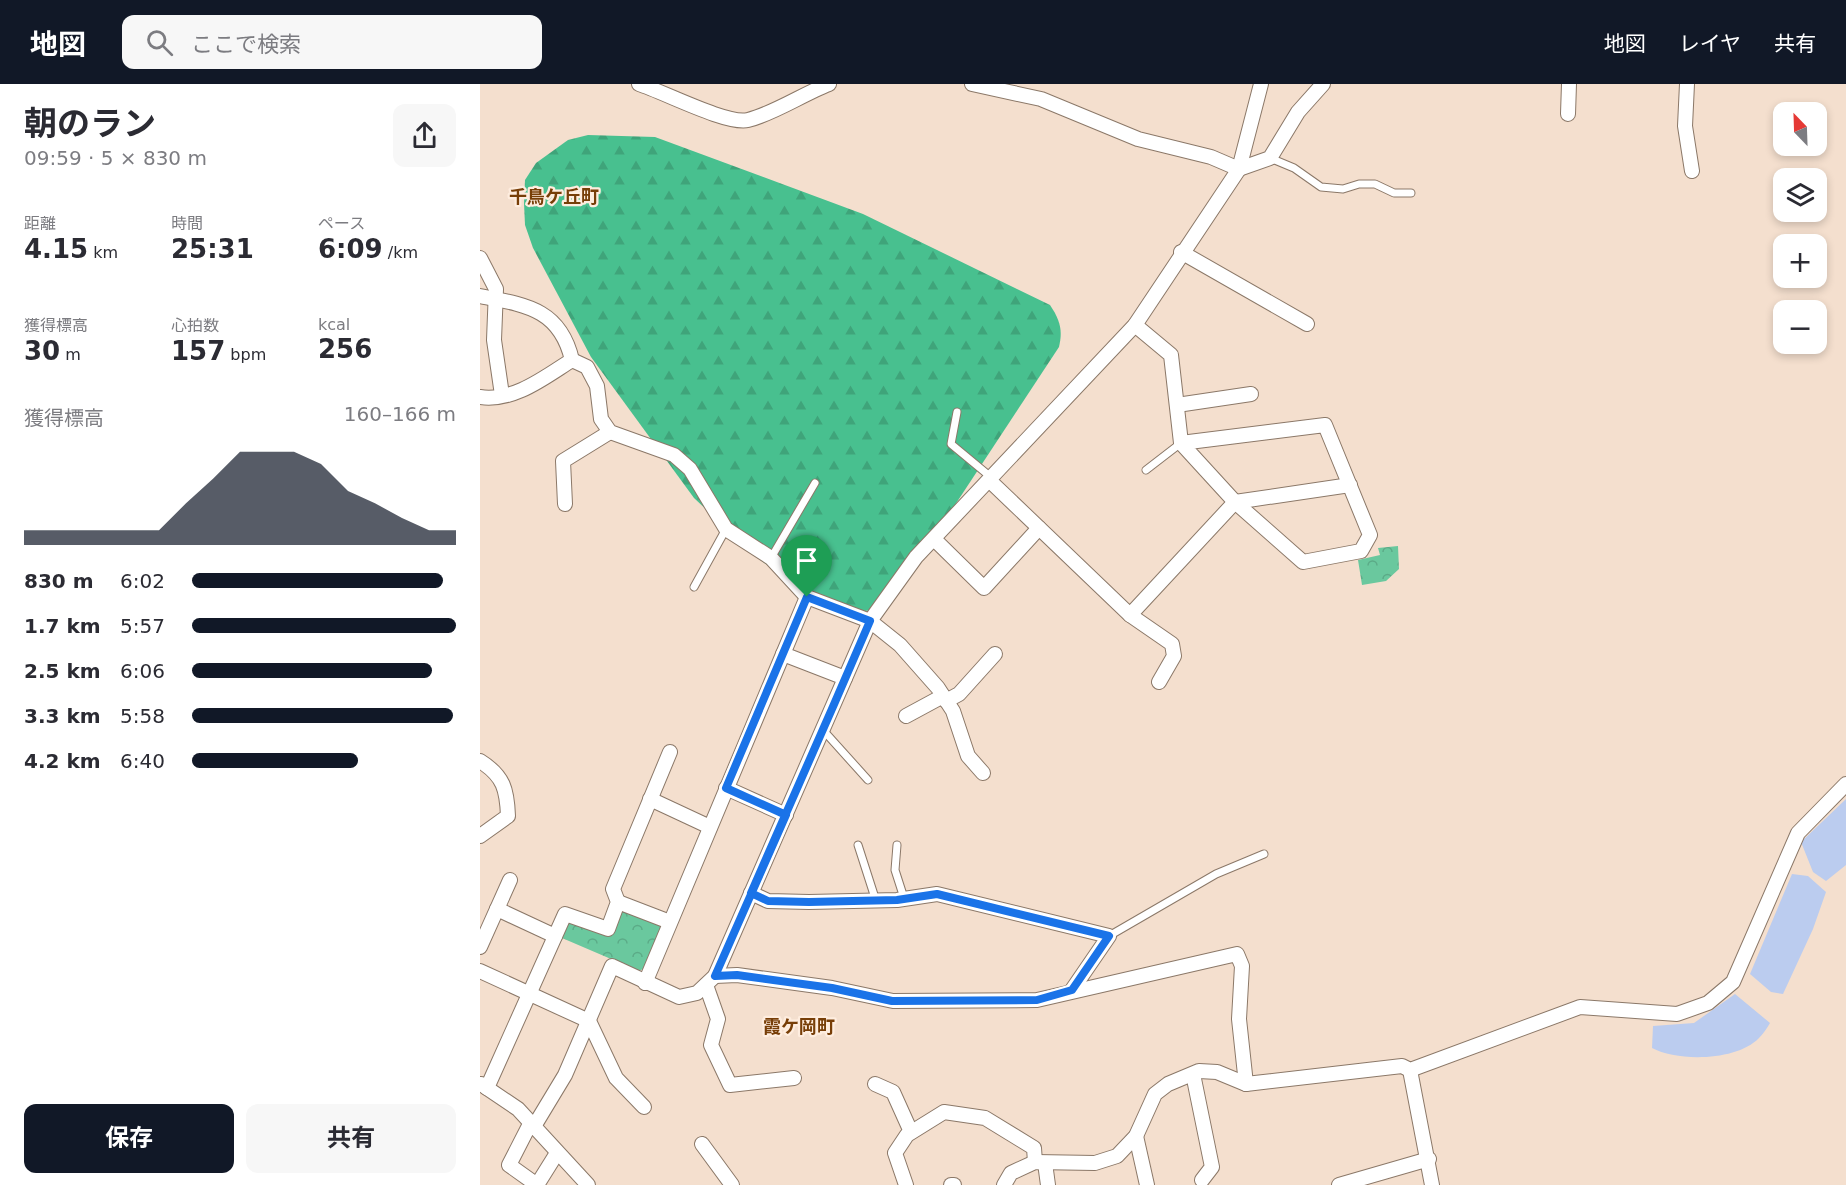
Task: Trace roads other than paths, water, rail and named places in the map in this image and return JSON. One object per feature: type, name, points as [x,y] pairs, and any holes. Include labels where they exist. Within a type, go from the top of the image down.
[{"type":"street","points":[[639,84],[729,120],[747,120],[829,84]]},
{"type":"street","points":[[972,84],[1041,99],[1138,139],[1211,157],[1239,169],[1270,158],[1298,112],[1323,84]]},
{"type":"street","points":[[557,1153],[537,1185],[509,1165],[564,1075],[612,966],[679,997],[697,993],[710,981],[786,815],[870,621],[916,557],[1135,325],[1181,252],[1239,169],[1261,84]]},
{"type":"street","points":[[1569,84],[1569,114]]},
{"type":"street","points":[[1687,84],[1685,126],[1692,171]]},
{"type":"street","points":[[1181,252],[1307,324]]},
{"type":"street","points":[[480,258],[496,289],[495,340],[502,395]]},
{"type":"street","points":[[480,296],[536,309],[554,321],[568,341],[572,360]]},
{"type":"street","points":[[1135,325],[1171,355],[1181,443],[1235,502],[1303,562],[1361,551],[1370,535],[1325,425],[1181,443]]},
{"type":"street","points":[[480,397],[489,398],[526,390],[572,360]]},
{"type":"street","points":[[572,360],[587,367],[597,386],[601,419],[610,432],[674,455],[690,469],[726,528],[771,558],[807,597],[870,621],[900,645],[953,711],[968,756],[983,773]]},
{"type":"street","points":[[1177,405],[1251,394]]},
{"type":"street","points":[[565,504],[563,460],[610,432]]},
{"type":"street","points":[[991,480],[1130,615],[1173,644],[1174,656],[1159,682]]},
{"type":"street","points":[[1130,615],[1235,502],[1350,485]]},
{"type":"street","points":[[934,539],[984,588],[1039,528]]},
{"type":"street","points":[[645,982],[807,597]]},
{"type":"street","points":[[783,654],[845,678]]},
{"type":"street","points":[[906,716],[944,698],[959,694],[994,654]]},
{"type":"street","points":[[588,1185],[531,1126],[518,1109],[483,1085],[566,914],[608,929],[618,903],[613,889],[670,752]]},
{"type":"street","points":[[480,761],[489,766],[507,790],[507,816],[480,836]]},
{"type":"street","points":[[1004,1185],[1011,1173],[1040,1163],[1095,1163],[1117,1156],[1136,1136],[1155,1094],[1167,1084],[1199,1071],[1217,1072],[1246,1084],[1402,1066],[1410,1070],[1580,1007],[1677,1014],[1708,1003],[1733,982],[1798,833],[1846,784]]},
{"type":"street","points":[[726,788],[786,815]]},
{"type":"street","points":[[650,799],[710,827]]},
{"type":"street","points":[[480,947],[510,880]]},
{"type":"street","points":[[751,893],[768,901],[876,901],[937,894],[1109,936],[1072,990]]},
{"type":"street","points":[[618,903],[670,922]]},
{"type":"street","points":[[497,909],[555,936]]},
{"type":"street","points":[[710,981],[737,975],[832,988],[892,1001],[1037,1000],[1072,990],[1237,954],[1242,966],[1239,1019],[1246,1084]]},
{"type":"street","points":[[480,970],[589,1021],[616,1078],[644,1107]]},
{"type":"street","points":[[710,981],[718,1019],[711,1045],[730,1084],[794,1078]]},
{"type":"street","points":[[1410,1070],[1432,1185]]},
{"type":"street","points":[[1193,1074],[1212,1167],[1202,1180]]},
{"type":"street","points":[[875,1084],[893,1092],[911,1132]]},
{"type":"street","points":[[906,1185],[895,1153],[911,1132],[944,1112],[985,1118],[1034,1148],[1048,1185]]},
{"type":"street","points":[[1136,1136],[1147,1185]]},
{"type":"street","points":[[702,1144],[732,1185]]},
{"type":"street","points":[[1339,1185],[1428,1159]]},
{"type":"lane","points":[[1270,158],[1294,168],[1321,187],[1343,189],[1359,184],[1375,184],[1394,194],[1411,193]]},
{"type":"lane","points":[[957,412],[951,444],[991,480]]},
{"type":"lane","points":[[1146,470],[1181,443]]},
{"type":"lane","points":[[771,558],[815,483]]},
{"type":"lane","points":[[694,587],[726,528]]},
{"type":"lane","points":[[823,730],[868,780]]},
{"type":"lane","points":[[858,845],[876,901]]},
{"type":"lane","points":[[897,845],[895,870],[904,898]]},
{"type":"lane","points":[[1109,936],[1216,874],[1264,854]]},
{"type":"water","points":[[1846,799],[1846,865],[1826,881],[1813,872],[1801,842]]},
{"type":"water","points":[[1792,874],[1808,876],[1826,892],[1813,929],[1783,994],[1771,992],[1750,974]]},
{"type":"water","points":[[1735,994],[1770,1023],[1749,1046],[1722,1055],[1707,1057],[1677,1056],[1652,1048],[1653,1026],[1694,1023]]},
{"type":"district","name":"千鳥ケ丘町","points":[[554,196]]},
{"type":"district","name":"霞ケ岡町","points":[[799,1026]]}]
